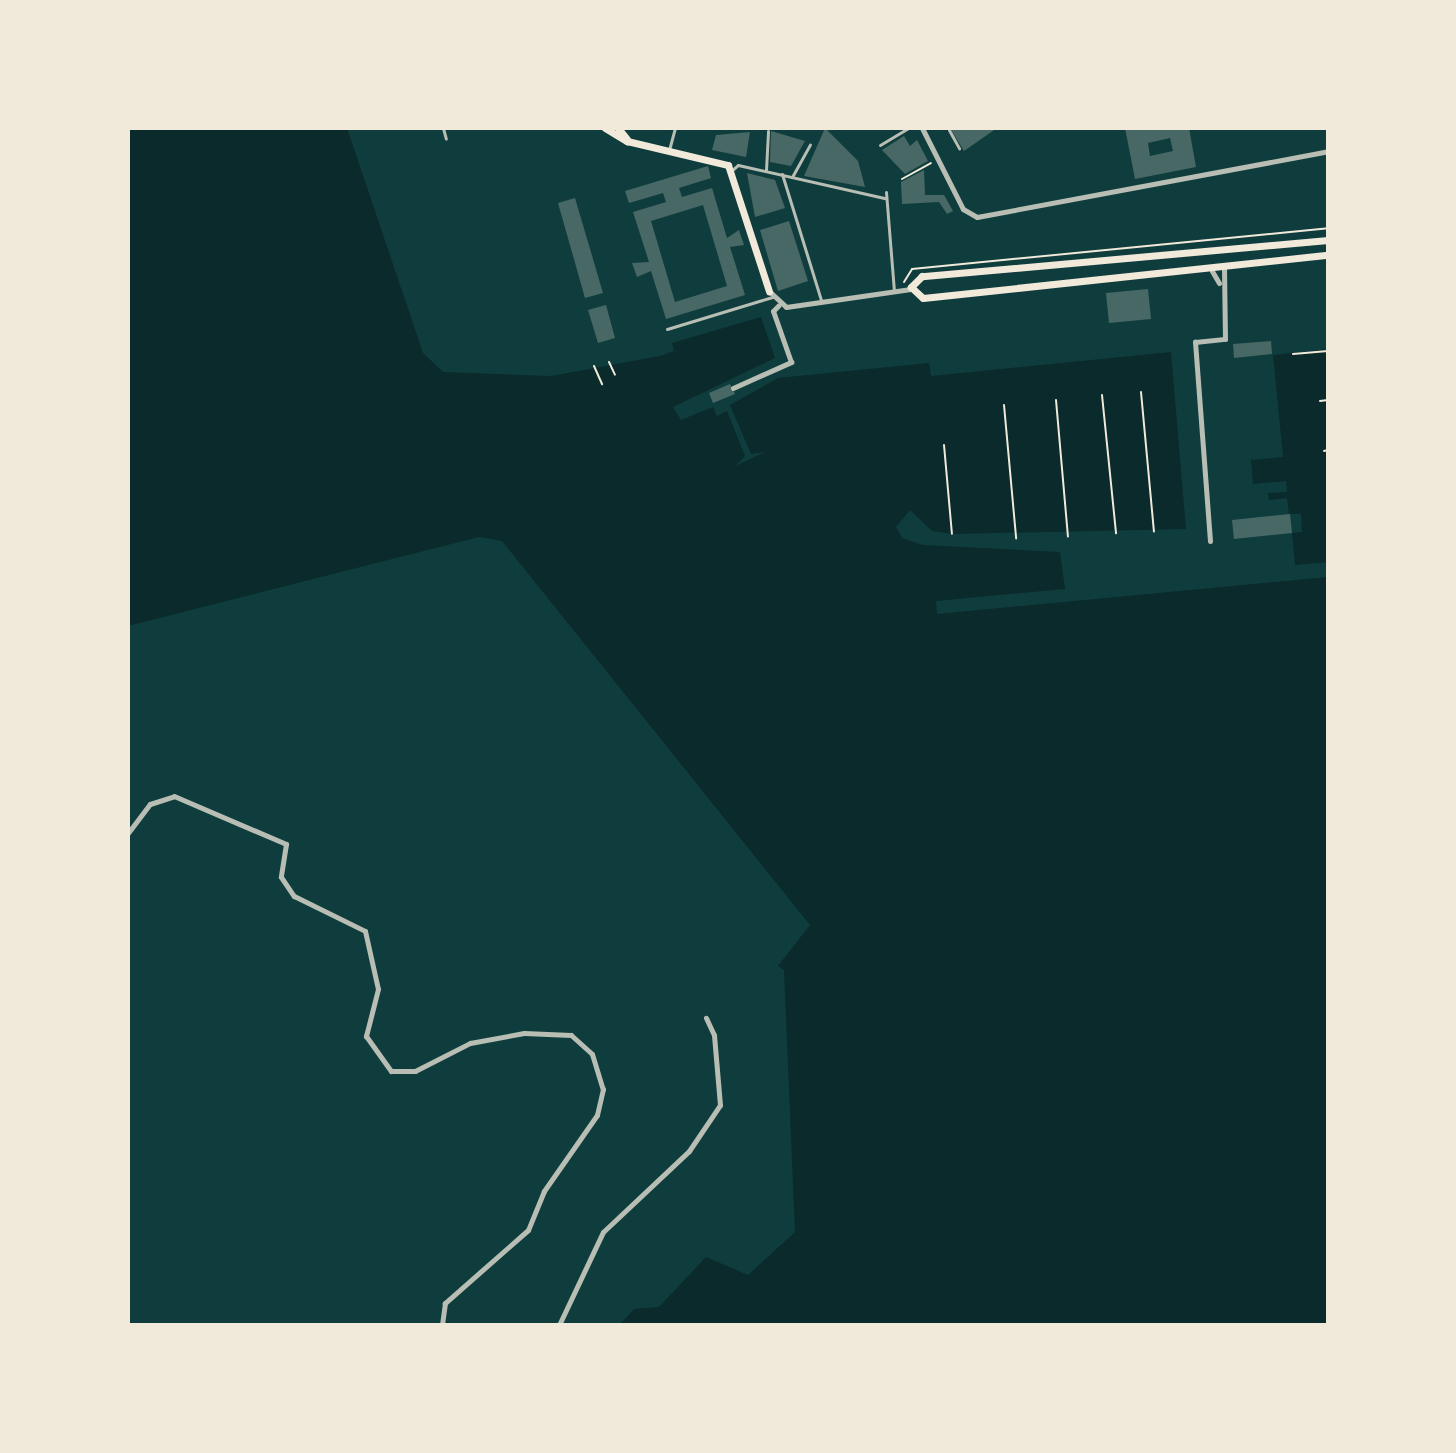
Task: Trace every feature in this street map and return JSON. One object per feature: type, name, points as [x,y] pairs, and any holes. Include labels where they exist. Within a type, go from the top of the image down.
[{"type":"main road","points":[[605,128],[637,143],[719,161],[731,171],[770,294]]},
{"type":"main road","points":[[618,128],[637,143]]},
{"type":"main road","points":[[1328,240],[1210,247],[916,278],[908,290],[928,296],[1211,271],[1328,255]]},
{"type":"main road","points":[[1222,246],[1230,256],[1225,268]]},
{"type":"main road","points":[[1210,247],[1203,260],[1211,271]]},
{"type":"main road","points":[[927,278],[928,296]]},
{"type":"street","points":[[443,128],[446,139]]},
{"type":"street","points":[[669,150],[675,128]]},
{"type":"street","points":[[880,145],[908,128]]},
{"type":"street","points":[[922,128],[963,209],[980,217],[1328,151]]},
{"type":"street","points":[[949,130],[959,148]]},
{"type":"street","points":[[766,170],[768,131]]},
{"type":"street","points":[[792,177],[810,145]]},
{"type":"street","points":[[731,171],[738,165],[885,198]]},
{"type":"street","points":[[782,174],[822,303]]},
{"type":"street","points":[[886,192],[894,292]]},
{"type":"street","points":[[1210,541],[1195,342],[1225,339],[1220,288],[1225,268]]},
{"type":"street","points":[[1211,271],[1220,288]]},
{"type":"street","points":[[733,388],[791,362],[773,311],[779,305],[822,303],[908,290]]},
{"type":"street","points":[[667,329],[770,294],[779,305]]},
{"type":"street","points":[[128,833],[150,804],[174,796],[286,844],[281,877],[294,896],[365,931],[378,989],[366,1036],[391,1071],[415,1071],[470,1043],[524,1033],[571,1035],[592,1054],[603,1089],[597,1115],[544,1191],[528,1230],[445,1303],[442,1325]]},
{"type":"street","points":[[559,1325],[603,1232],[689,1151],[720,1105],[714,1035],[706,1018]]},
{"type":"path","points":[[902,179],[931,163]]},
{"type":"path","points":[[908,290],[912,269],[1328,228]]},
{"type":"path","points":[[1293,354],[1328,351]]},
{"type":"path","points":[[609,362],[615,375]]},
{"type":"path","points":[[594,366],[602,384]]},
{"type":"path","points":[[1141,392],[1154,531]]},
{"type":"path","points":[[1102,395],[1116,533]]},
{"type":"path","points":[[1056,400],[1068,536]]},
{"type":"path","points":[[1320,401],[1328,400]]},
{"type":"path","points":[[1004,405],[1016,538]]},
{"type":"path","points":[[944,445],[952,534]]},
{"type":"water","points":[[128,128],[347,128],[423,353],[443,372],[551,376],[660,356],[674,351],[672,343],[761,317],[775,358],[673,407],[681,420],[713,407],[717,416],[727,411],[745,456],[735,466],[765,452],[751,454],[730,405],[778,378],[929,363],[931,376],[1171,352],[1186,529],[952,534],[932,531],[910,510],[896,527],[902,538],[923,545],[1060,552],[1065,589],[936,601],[937,614],[1328,577],[1328,1325],[619,1325],[634,1309],[659,1307],[706,1257],[748,1275],[795,1232],[784,970],[778,966],[810,925],[502,541],[479,537],[128,626]]},
{"type":"water","points":[[1328,349],[1328,562],[1295,565],[1292,533],[1302,532],[1301,514],[1289,514],[1287,498],[1269,500],[1268,493],[1287,492],[1286,481],[1253,484],[1251,460],[1283,457],[1273,355]]},
{"type":"building","points":[[825,128],[858,161],[865,187],[804,176]]},
{"type":"building","points":[[950,128],[997,128],[964,151]]},
{"type":"building","points":[[1125,128],[1189,128],[1196,167],[1135,179]],"holes":[[[1170,138],[1173,151],[1150,156],[1148,143]]]},
{"type":"building","points":[[771,131],[805,141],[791,166],[770,162]]},
{"type":"building","points":[[750,132],[746,157],[712,150],[716,135]]},
{"type":"building","points":[[904,136],[910,146],[917,140],[928,161],[905,174],[882,150]]},
{"type":"building","points":[[708,166],[711,178],[679,188],[682,197],[712,188],[727,238],[739,230],[744,245],[730,247],[745,295],[666,319],[651,271],[637,277],[632,263],[649,262],[633,212],[666,202],[663,193],[629,203],[625,191]],"holes":[[[703,205],[727,286],[675,302],[651,221]]]},
{"type":"building","points":[[924,170],[925,195],[944,195],[953,211],[947,214],[939,202],[902,204],[901,182]]},
{"type":"building","points":[[747,173],[775,180],[785,208],[755,217]]},
{"type":"building","points":[[575,198],[603,293],[585,298],[558,203]]},
{"type":"building","points":[[789,221],[808,281],[778,291],[760,230]]},
{"type":"building","points":[[1148,289],[1151,319],[1109,323],[1106,293]]},
{"type":"building","points":[[606,305],[615,338],[598,343],[588,310]]},
{"type":"building","points":[[1271,341],[1272,354],[1234,358],[1233,344]]},
{"type":"building","points":[[730,384],[735,394],[713,403],[709,393]]},
{"type":"building","points":[[1290,514],[1292,533],[1234,539],[1232,520]]}]
